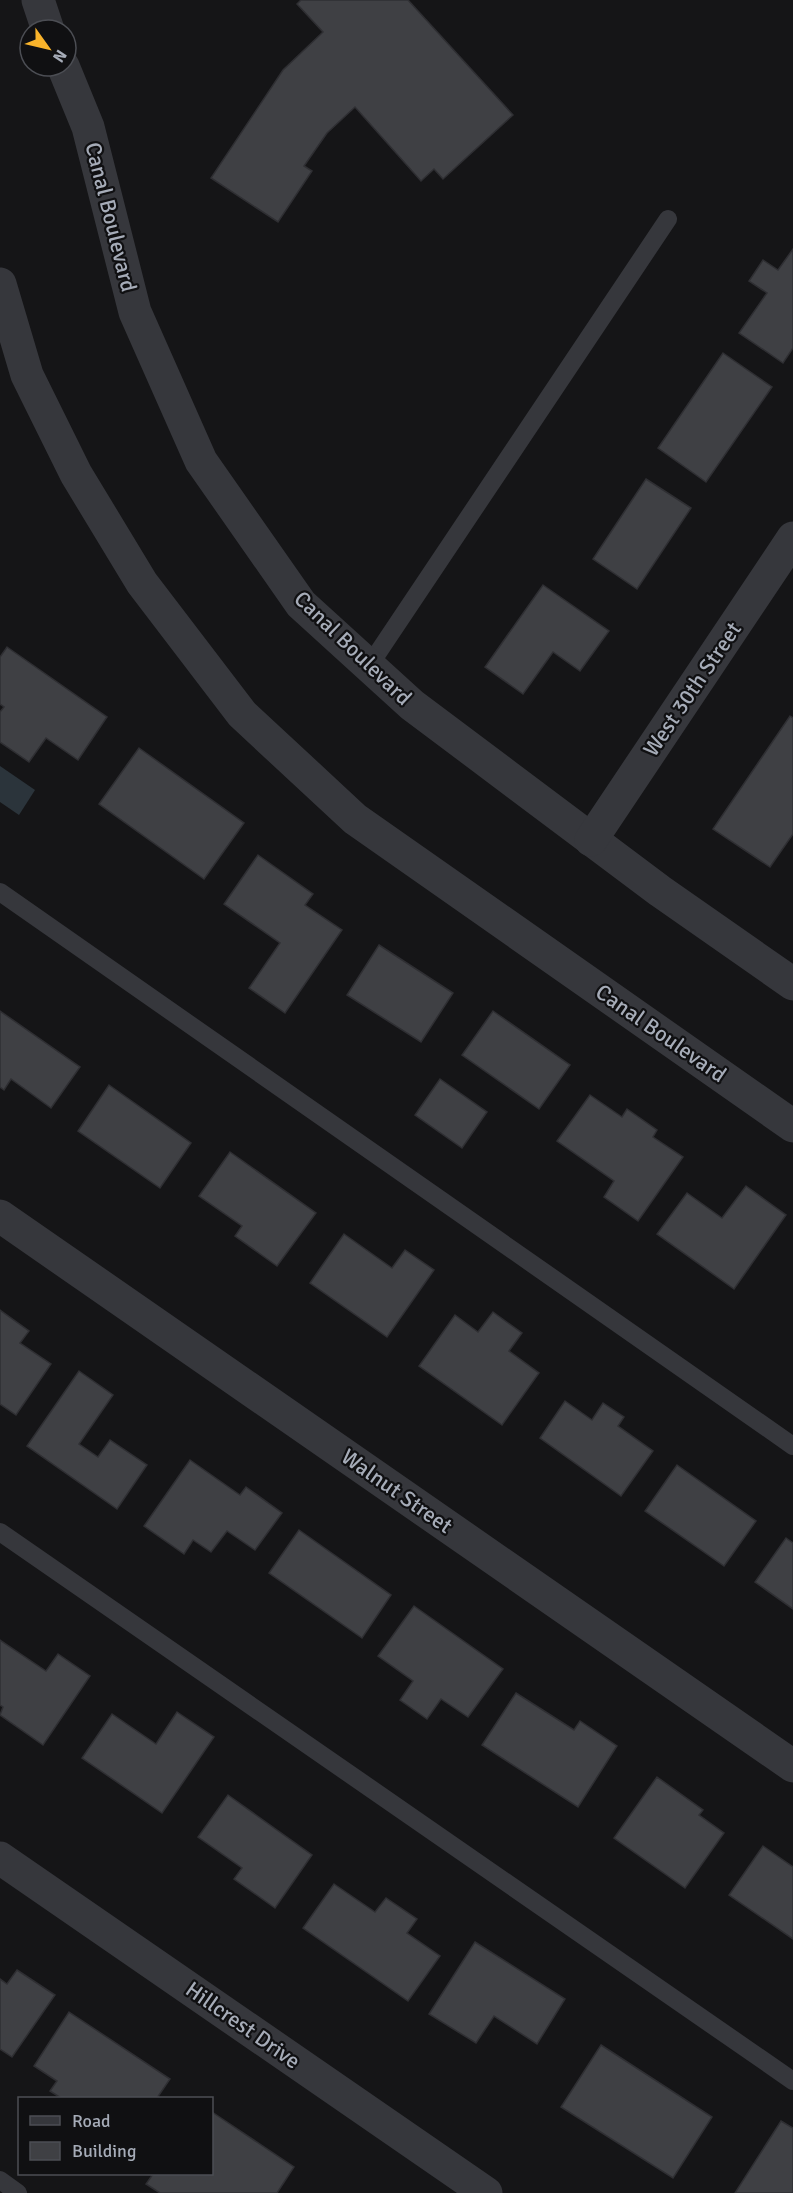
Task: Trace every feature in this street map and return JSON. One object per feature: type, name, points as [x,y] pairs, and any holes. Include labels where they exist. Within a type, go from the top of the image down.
[{"type":"street","points":[[38,0],[44,18]]},
{"type":"street","name":"Canal Boulevard","points":[[68,78],[88,127],[135,312],[201,461],[301,604],[412,705],[591,840],[793,984]]},
{"type":"street","name":"Canal Boulevard","points":[[0,284],[27,375],[76,474],[142,583],[242,714],[355,819],[793,1126]]},
{"type":"street","name":"West 30th Street","points":[[591,840],[793,538]]},
{"type":"street","name":"Walnut Street","points":[[0,1216],[793,1766]]},
{"type":"street","name":"Hillcrest Drive","points":[[0,1858],[486,2193]]},
{"type":"lane","points":[[369,666],[668,219]]},
{"type":"lane","points":[[0,892],[793,1446]]},
{"type":"lane","points":[[0,1532],[793,2081]]},
{"type":"lane","points":[[0,2180],[18,2193]]},
{"type":"shaded area","points":[[0,766],[35,790],[19,815],[0,802]]},
{"type":"building","points":[[301,0],[408,0],[513,115],[443,179],[434,169],[421,181],[355,107],[327,133],[304,166],[312,171],[278,222],[211,178],[283,70],[323,32],[297,4]]},
{"type":"building","points":[[793,249],[793,348],[783,363],[739,333],[767,293],[749,281],[763,260],[778,270]]},
{"type":"building","points":[[723,353],[772,387],[706,482],[658,448]]},
{"type":"building","points":[[646,479],[691,508],[637,589],[593,559]]},
{"type":"building","points":[[543,585],[609,631],[580,671],[553,652],[523,694],[485,667]]},
{"type":"building","points":[[7,647],[107,717],[78,760],[46,738],[29,762],[0,742],[0,712],[4,707],[0,704],[0,657]]},
{"type":"building","points":[[790,716],[793,718],[793,834],[770,867],[713,829]]},
{"type":"building","points":[[139,748],[244,823],[204,879],[99,804]]},
{"type":"building","points":[[258,855],[313,894],[305,905],[342,930],[285,1013],[249,988],[280,943],[224,904]]},
{"type":"building","points":[[379,945],[453,993],[421,1042],[347,995]]},
{"type":"building","points":[[0,1011],[80,1067],[51,1108],[11,1079],[4,1090],[0,1087]]},
{"type":"building","points":[[493,1011],[570,1065],[539,1109],[462,1055]]},
{"type":"building","points":[[440,1079],[487,1112],[462,1148],[415,1115]]},
{"type":"building","points":[[109,1085],[191,1143],[160,1188],[78,1131]]},
{"type":"building","points":[[590,1095],[622,1117],[627,1109],[657,1130],[653,1137],[683,1157],[638,1221],[604,1197],[614,1181],[557,1141]]},
{"type":"building","points":[[230,1152],[316,1213],[277,1266],[235,1236],[242,1226],[199,1196]]},
{"type":"building","points":[[746,1186],[786,1215],[734,1289],[657,1234],[687,1193],[722,1218]]},
{"type":"building","points":[[344,1234],[392,1268],[405,1250],[434,1270],[387,1337],[310,1283]]},
{"type":"building","points":[[0,1310],[29,1331],[20,1343],[51,1364],[16,1415],[0,1404]]},
{"type":"building","points":[[493,1312],[522,1333],[509,1351],[539,1373],[502,1425],[419,1366],[455,1315],[478,1332]]},
{"type":"building","points":[[79,1371],[113,1395],[79,1444],[98,1457],[110,1440],[147,1465],[117,1509],[27,1446]]},
{"type":"building","points":[[565,1401],[592,1420],[603,1403],[624,1417],[618,1426],[653,1451],[621,1496],[540,1438]]},
{"type":"building","points":[[190,1460],[240,1495],[246,1487],[282,1513],[255,1550],[227,1531],[211,1552],[193,1540],[184,1554],[144,1526]]},
{"type":"building","points":[[677,1465],[756,1521],[724,1566],[645,1511]]},
{"type":"building","points":[[299,1530],[391,1595],[362,1638],[269,1573]]},
{"type":"building","points":[[786,1538],[793,1543],[793,1609],[755,1582]]},
{"type":"building","points":[[414,1606],[503,1669],[468,1717],[441,1699],[427,1719],[400,1700],[413,1681],[378,1656]]},
{"type":"building","points":[[0,1640],[46,1671],[58,1654],[90,1676],[43,1745],[0,1715],[3,1707],[0,1705]]},
{"type":"building","points":[[516,1693],[574,1730],[580,1721],[617,1746],[578,1807],[482,1745]]},
{"type":"building","points":[[177,1712],[214,1737],[162,1813],[82,1758],[112,1714],[156,1744]]},
{"type":"building","points":[[657,1777],[703,1810],[699,1815],[724,1833],[685,1888],[614,1838]]},
{"type":"building","points":[[228,1795],[312,1855],[275,1908],[234,1879],[242,1868],[198,1837]]},
{"type":"building","points":[[763,1846],[793,1867],[793,1939],[729,1895]]},
{"type":"building","points":[[334,1884],[375,1912],[386,1898],[417,1919],[407,1933],[440,1956],[408,2001],[303,1928]]},
{"type":"building","points":[[475,1942],[565,1999],[537,2044],[494,2016],[476,2043],[429,2014]]},
{"type":"building","points":[[17,1970],[55,1995],[12,2057],[0,2049],[0,1979],[7,1984]]},
{"type":"building","points":[[69,2012],[170,2079],[158,2097],[59,2097],[50,2091],[57,2081],[34,2066]]},
{"type":"building","points":[[601,2045],[712,2117],[673,2178],[561,2107]]},
{"type":"building","points":[[213,2113],[294,2167],[277,2193],[160,2193],[146,2184],[152,2175],[213,2175]]},
{"type":"building","points":[[781,2121],[793,2128],[793,2193],[735,2193]]}]
